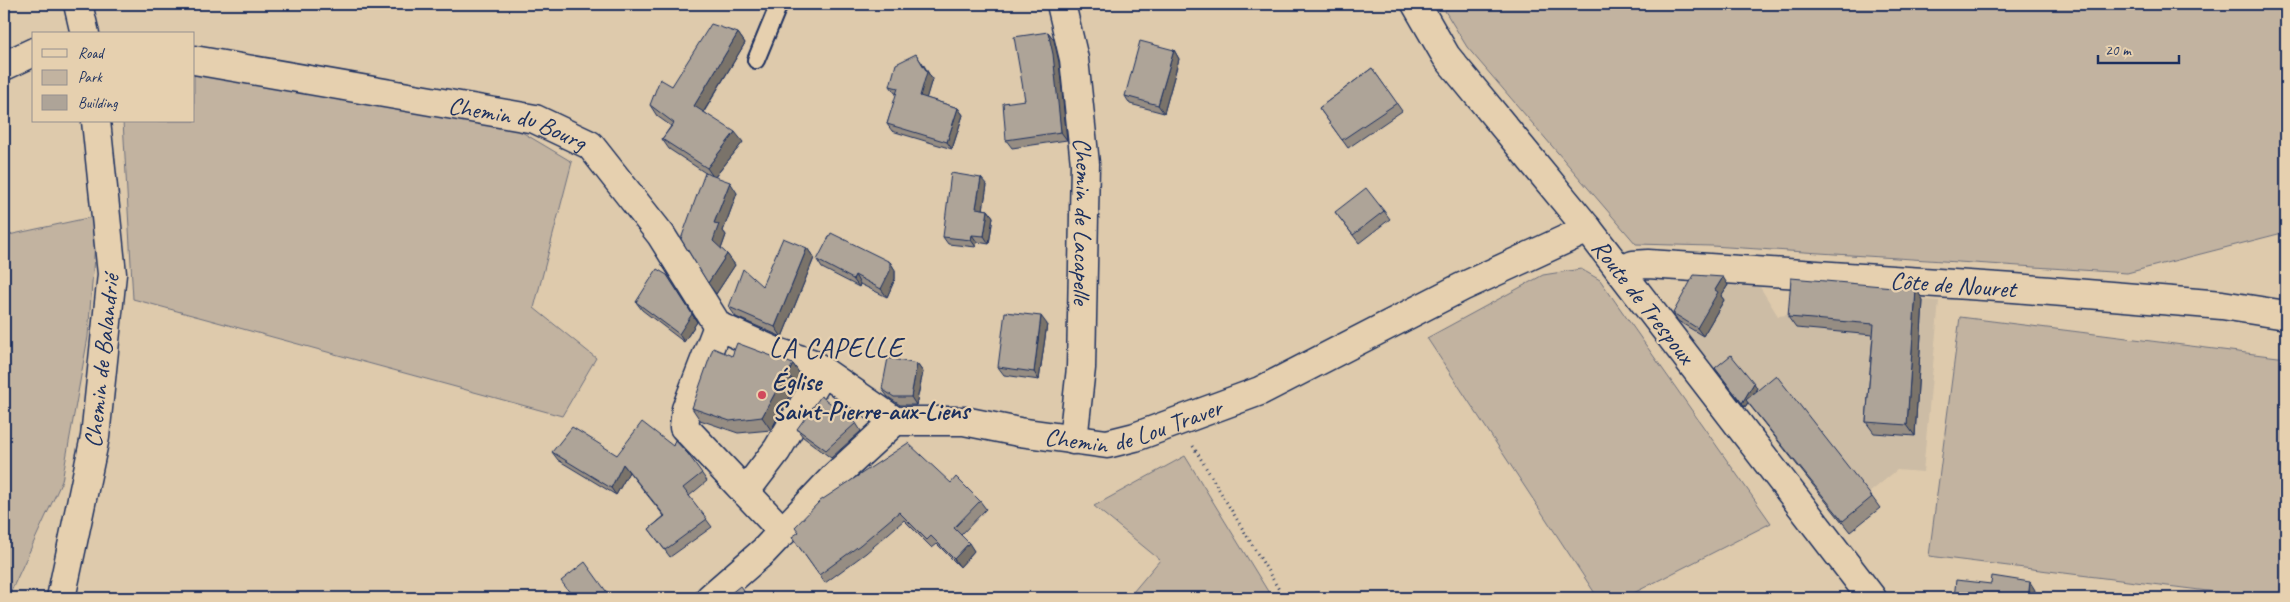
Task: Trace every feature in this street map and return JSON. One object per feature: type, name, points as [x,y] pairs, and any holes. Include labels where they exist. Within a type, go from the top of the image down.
[{"type":"street","name":"Chemin de Lacapelle","points":[[1061,4],[1074,60],[1085,164],[1081,368],[1073,440]]},
{"type":"street","name":"Route de Trespoux","points":[[1416,4],[1446,56],[1588,229],[1872,598]]},
{"type":"street","points":[[4,66],[32,53]]},
{"type":"street","name":"Chemin du Bourg","points":[[195,60],[535,119],[590,145],[730,326]]},
{"type":"street","name":"Chemin de Balandrié","points":[[61,598],[95,436],[112,274],[96,122]]},
{"type":"street","name":"Chemin de Lou Traver","points":[[895,421],[964,421],[1107,444],[1136,437],[1260,392],[1462,287],[1588,229]]},
{"type":"street","name":"Côte de Nouret","points":[[1620,271],[1633,265],[1648,264],[1984,286],[2222,305],[2286,315]]},
{"type":"street","points":[[710,598],[784,532],[834,477],[895,421],[811,363],[774,351],[730,326],[686,409],[684,427],[784,532]]},
{"type":"street","points":[[745,492],[777,450],[824,372]]},
{"type":"lane","points":[[756,60],[779,4]]},
{"type":"path","points":[[1185,449],[1193,446],[1284,598]]},
{"type":"shaded area","points":[[1701,282],[1760,287],[1778,316],[1923,300],[1939,301],[1923,472],[1897,470],[1869,493],[1880,508],[1851,531],[1748,403],[1743,410],[1703,358],[1678,321]]},
{"type":"green space","points":[[1450,4],[2286,4],[2286,232],[2127,273],[1712,246],[1636,244],[1467,47],[1445,11]]},
{"type":"green space","points":[[195,74],[520,131],[572,162],[534,308],[596,358],[562,416],[133,299],[123,122],[195,122]]},
{"type":"green space","points":[[97,216],[88,337],[62,481],[8,598],[4,598],[4,236]]},
{"type":"green space","points":[[1581,269],[1600,280],[1771,523],[1624,598],[1598,598],[1427,338],[1543,275]]},
{"type":"green space","points":[[1960,317],[2286,358],[2286,598],[2263,598],[1929,556]]},
{"type":"green space","points":[[1185,456],[1272,598],[1128,598],[1160,560],[1094,506]]},
{"type":"building","points":[[711,24],[738,33],[694,106],[735,132],[707,168],[662,139],[674,123],[650,105],[660,79],[672,86]]},
{"type":"building","points":[[1048,32],[1053,54],[1061,132],[1006,140],[1003,103],[1025,100],[1014,37]]},
{"type":"building","points":[[1140,41],[1174,50],[1158,105],[1125,96]]},
{"type":"building","points":[[916,54],[927,72],[920,96],[958,108],[947,142],[887,124],[898,88],[890,86],[896,64]]},
{"type":"building","points":[[1372,68],[1397,103],[1342,140],[1319,108]]},
{"type":"building","points":[[705,173],[730,182],[714,223],[719,224],[713,241],[727,254],[708,283],[681,239]]},
{"type":"building","points":[[951,173],[981,178],[976,208],[988,210],[984,236],[972,235],[971,240],[943,237]]},
{"type":"building","points":[[1366,188],[1384,211],[1353,235],[1335,212]]},
{"type":"building","points":[[831,233],[890,262],[890,271],[881,289],[855,275],[853,279],[817,260]]},
{"type":"building","points":[[783,238],[807,248],[775,327],[729,307],[743,269],[762,286]]},
{"type":"building","points":[[657,269],[667,275],[692,314],[679,334],[636,302]]},
{"type":"building","points":[[1694,275],[1723,277],[1715,290],[1718,292],[1697,328],[1673,313]]},
{"type":"building","points":[[1791,278],[1916,289],[1907,425],[1866,422],[1874,324],[1788,317]]},
{"type":"building","points":[[1005,312],[1041,316],[1034,372],[998,367]]},
{"type":"building","points":[[737,343],[793,364],[762,417],[730,421],[692,408],[713,348],[732,356]]},
{"type":"building","points":[[1731,355],[1754,383],[1742,403],[1715,368]]},
{"type":"building","points":[[888,358],[917,364],[911,397],[894,397],[882,389]]},
{"type":"building","points":[[1776,375],[1872,497],[1843,521],[1746,400]]},
{"type":"building","points":[[821,396],[856,423],[826,450],[797,429]]},
{"type":"building","points":[[642,422],[673,446],[675,440],[702,473],[683,488],[707,519],[665,550],[649,529],[665,516],[623,464],[611,488],[552,452],[572,427],[617,455]]},
{"type":"building","points":[[908,443],[951,483],[956,477],[980,501],[954,528],[969,543],[954,559],[931,536],[927,540],[899,512],[860,545],[819,575],[792,537],[799,532],[795,527],[820,501]]},
{"type":"building","points":[[585,562],[611,598],[574,598],[561,581]]},
{"type":"building","points":[[1992,576],[2030,582],[2028,598],[1954,598],[1956,580],[1991,584]]},
{"type":"building","points":[[740,586],[749,598],[725,598]]},
{"type":"place","name":"Église Saint-Pierre-aux-Liens","points":[[762,395]]},
{"type":"district","name":"LA CAPELLE","points":[[836,347]]}]
